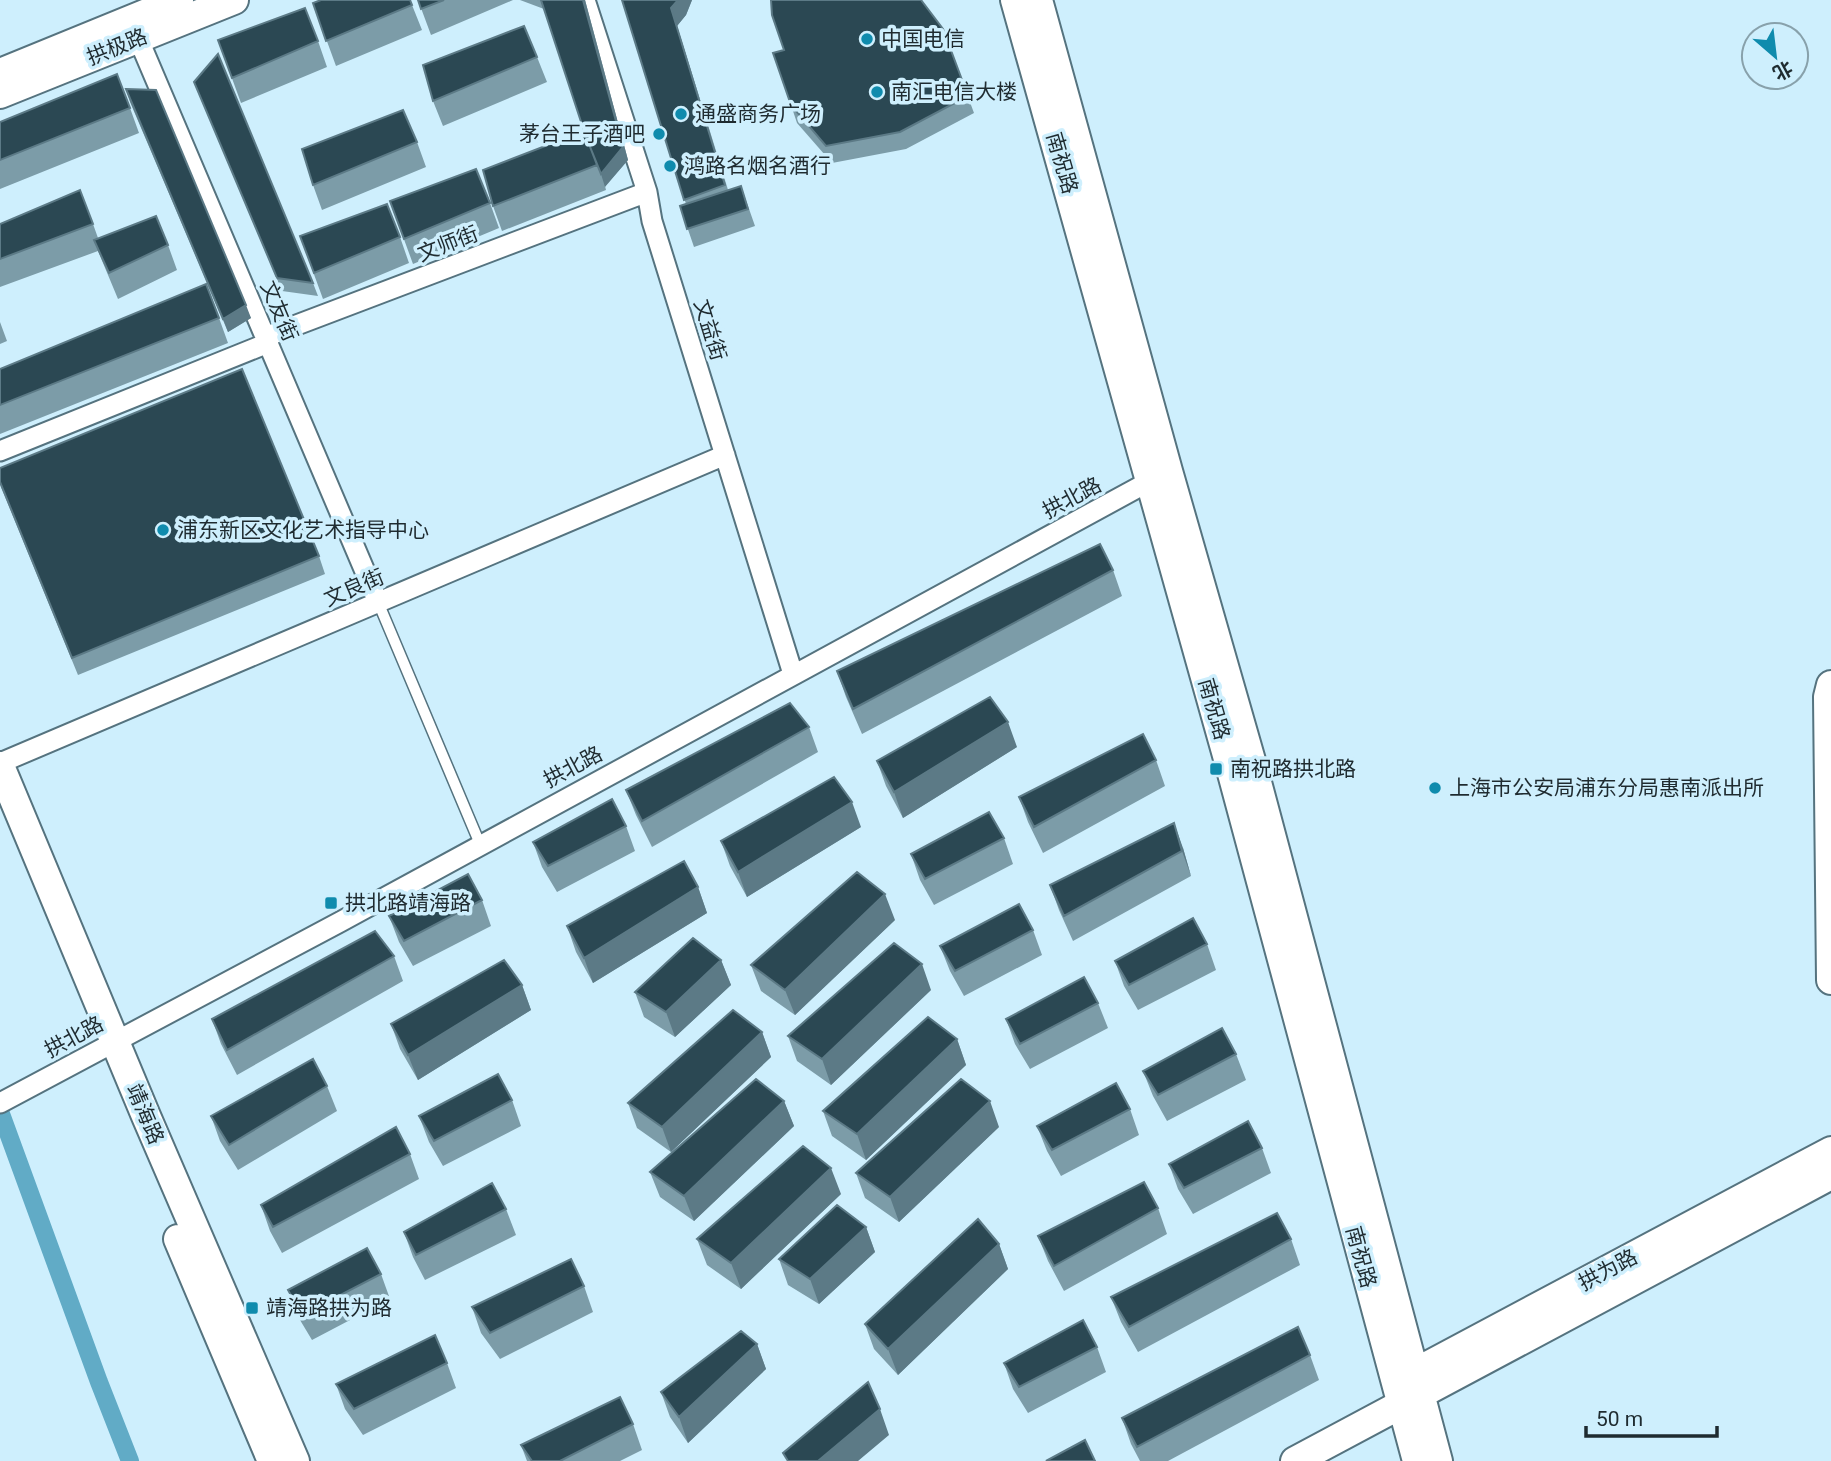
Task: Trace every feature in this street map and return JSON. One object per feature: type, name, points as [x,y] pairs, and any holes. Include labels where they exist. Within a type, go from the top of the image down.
[{"type":"main road","name":"拱极路","points":[[0,73],[179,0]]},
{"type":"main road","name":"拱极路","points":[[0,94],[234,0]]},
{"type":"main road","name":"南祝路","points":[[1015,0],[1159,477],[1257,785],[1412,1390],[1438,1461]]},
{"type":"main road","name":"南祝路","points":[[1038,0],[1159,477]]},
{"type":"main road","points":[[1831,685],[1828,697],[1831,980]]},
{"type":"main road","name":"靖海路","points":[[0,764],[107,1045],[272,1461]]},
{"type":"main road","name":"靖海路","points":[[0,813],[295,1461]]},
{"type":"main road","name":"拱为路","points":[[1295,1461],[1412,1390],[1831,1151]]},
{"type":"main road","name":"拱为路","points":[[1412,1390],[1831,1175]]},
{"type":"main road","name":"南祝路","points":[[1412,1390],[1417,1461]]},
{"type":"street","name":"文益街","points":[[585,0],[647,192],[652,221],[793,674]]},
{"type":"street","name":"文友街","points":[[138,38],[378,602]]},
{"type":"street","name":"文师街","points":[[0,451],[267,340],[647,192]]},
{"type":"street","name":"文良街","points":[[0,764],[725,455]]},
{"type":"street","name":"拱北路","points":[[0,1103],[340,922],[1159,477]]},
{"type":"lane","points":[[378,602],[480,844]]},
{"type":"building","points":[[321,0],[410,0],[412,5],[326,41],[313,3]]},
{"type":"building","points":[[418,0],[444,0],[421,9]]},
{"type":"building","points":[[541,0],[583,0],[623,147],[601,174],[586,137]]},
{"type":"building","name":"通盛商务广场","points":[[622,0],[678,0],[671,8],[725,185],[684,200]]},
{"type":"building","name":"南汇电信大楼","points":[[771,0],[921,0],[943,29],[968,96],[900,132],[826,146],[791,105],[773,53],[784,50],[772,15]]},
{"type":"building","points":[[305,8],[318,41],[232,78],[218,40]]},
{"type":"building","points":[[524,26],[537,57],[433,101],[423,65]]},
{"type":"building","points":[[218,54],[313,283],[277,278],[194,82]]},
{"type":"building","points":[[117,74],[130,108],[0,160],[0,122]]},
{"type":"building","points":[[126,89],[156,90],[246,305],[223,319]]},
{"type":"building","points":[[403,110],[417,142],[313,185],[302,149]]},
{"type":"building","points":[[584,131],[597,165],[493,206],[483,170]]},
{"type":"building","points":[[476,169],[490,203],[404,239],[390,201]]},
{"type":"building","points":[[741,186],[748,209],[687,229],[680,206]]},
{"type":"building","points":[[80,190],[93,224],[0,259],[0,224]]},
{"type":"building","points":[[387,204],[400,237],[314,273],[300,236]]},
{"type":"building","points":[[156,216],[168,245],[109,273],[94,240]]},
{"type":"building","points":[[206,284],[219,318],[0,405],[0,369]]},
{"type":"building","name":"浦东新区文化艺术指导中心","points":[[242,369],[319,556],[72,658],[0,482],[0,468]]},
{"type":"building","points":[[1100,544],[1113,570],[853,709],[837,671]]},
{"type":"building","points":[[990,697],[1008,722],[894,792],[877,761]]},
{"type":"building","points":[[790,703],[809,727],[642,821],[626,790]]},
{"type":"building","points":[[1143,734],[1156,760],[1034,827],[1019,797]]},
{"type":"building","points":[[834,777],[852,802],[738,872],[721,841]]},
{"type":"building","points":[[612,799],[626,826],[548,866],[533,842]]},
{"type":"building","points":[[989,812],[1004,838],[925,879],[911,854]]},
{"type":"building","points":[[1174,823],[1182,851],[1064,916],[1050,885]]},
{"type":"building","points":[[684,861],[698,887],[584,958],[567,926]]},
{"type":"building","points":[[857,872],[885,894],[785,990],[751,965]]},
{"type":"building","points":[[468,874],[482,900],[404,941],[389,916]]},
{"type":"building","points":[[1019,904],[1033,930],[955,971],[940,946]]},
{"type":"building","points":[[1193,918],[1207,944],[1129,985],[1115,961]]},
{"type":"building","points":[[375,931],[394,956],[227,1050],[212,1019]]},
{"type":"building","points":[[693,938],[721,960],[666,1012],[635,992]]},
{"type":"building","points":[[894,943],[922,964],[822,1059],[788,1036]]},
{"type":"building","points":[[504,960],[522,985],[408,1055],[391,1024]]},
{"type":"building","points":[[1084,977],[1098,1003],[1020,1044],[1006,1019]]},
{"type":"building","points":[[733,1010],[762,1032],[662,1127],[628,1103]]},
{"type":"building","points":[[928,1017],[957,1039],[857,1134],[823,1111]]},
{"type":"building","points":[[1222,1028],[1236,1054],[1158,1095],[1143,1071]]},
{"type":"building","points":[[313,1059],[327,1086],[229,1145],[211,1116]]},
{"type":"building","points":[[498,1074],[512,1100],[434,1141],[419,1116]]},
{"type":"building","points":[[756,1079],[784,1101],[684,1196],[650,1172]]},
{"type":"building","points":[[961,1079],[990,1101],[890,1197],[856,1173]]},
{"type":"building","points":[[1116,1083],[1130,1109],[1052,1150],[1037,1126]]},
{"type":"building","points":[[1248,1121],[1262,1148],[1184,1188],[1169,1164]]},
{"type":"building","points":[[396,1127],[410,1154],[273,1227],[261,1205]]},
{"type":"building","points":[[803,1146],[831,1168],[731,1263],[697,1239]]},
{"type":"building","points":[[1144,1182],[1158,1208],[1054,1266],[1038,1236]]},
{"type":"building","points":[[492,1183],[506,1209],[416,1255],[404,1232]]},
{"type":"building","points":[[837,1205],[866,1227],[810,1279],[779,1259]]},
{"type":"building","points":[[1277,1213],[1291,1239],[1129,1327],[1111,1297]]},
{"type":"building","points":[[978,1219],[999,1244],[888,1349],[865,1324]]},
{"type":"building","points":[[367,1248],[381,1274],[302,1315],[288,1290]]},
{"type":"building","points":[[571,1259],[584,1286],[490,1333],[472,1307]]},
{"type":"building","points":[[1083,1320],[1097,1347],[1019,1387],[1004,1363]]},
{"type":"building","points":[[1298,1327],[1310,1355],[1137,1447],[1122,1418]]},
{"type":"building","points":[[741,1331],[757,1344],[679,1417],[661,1392]]},
{"type":"building","points":[[435,1335],[447,1363],[354,1409],[336,1384]]},
{"type":"building","points":[[868,1382],[880,1409],[818,1461],[788,1461],[783,1453]]},
{"type":"building","points":[[620,1397],[633,1424],[560,1461],[532,1461],[521,1445]]},
{"type":"building","points":[[1085,1440],[1095,1461],[1046,1461]]},
{"type":"waterway","points":[[0,1111],[130,1461]]},
{"type":"place","name":"中国电信","points":[[867,39]]},
{"type":"place","name":"南汇电信大楼","points":[[877,92]]},
{"type":"place","name":"通盛商务广场","points":[[681,114]]},
{"type":"place","name":"茅台王子酒吧","points":[[659,134]]},
{"type":"place","name":"鸿路名烟名酒行","points":[[670,166]]},
{"type":"place","name":"浦东新区文化艺术指导中心","points":[[163,530]]},
{"type":"place","name":"南祝路拱北路","points":[[1216,769]]},
{"type":"place","name":"上海市公安局浦东分局惠南派出所","points":[[1435,788]]},
{"type":"place","name":"拱北路靖海路","points":[[331,903]]},
{"type":"place","name":"靖海路拱为路","points":[[252,1308]]}]
